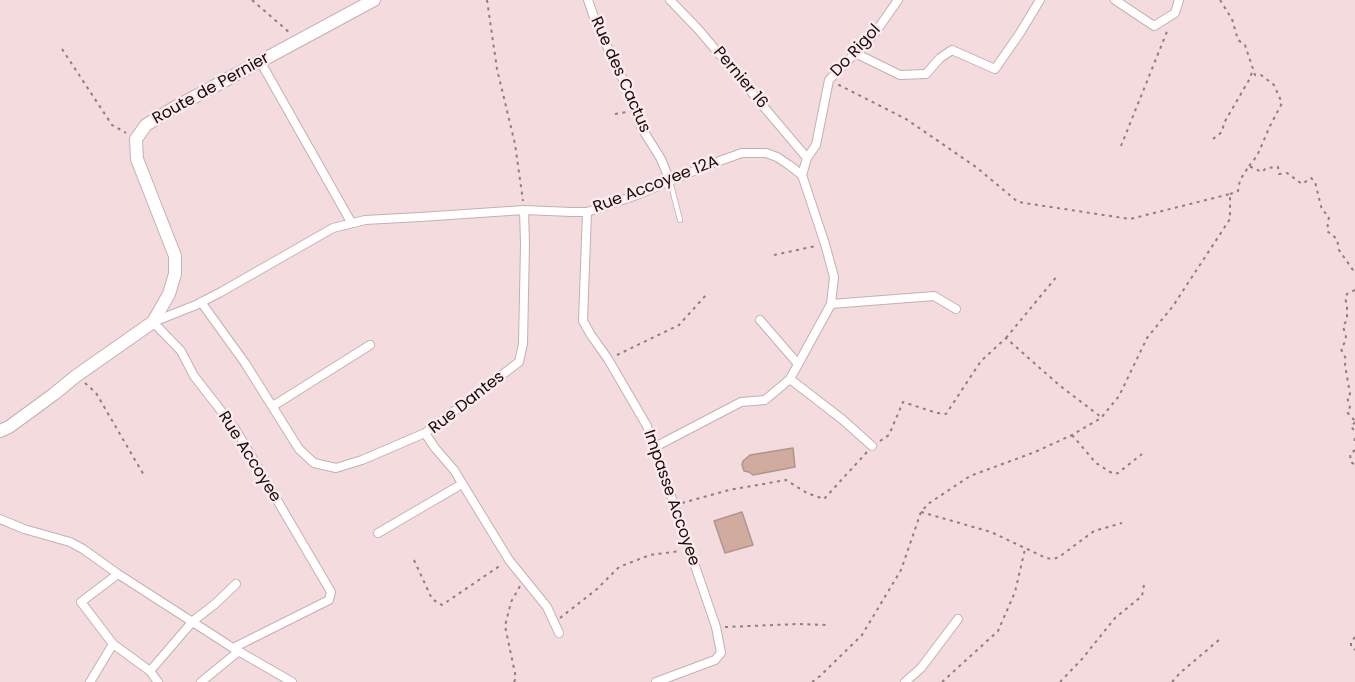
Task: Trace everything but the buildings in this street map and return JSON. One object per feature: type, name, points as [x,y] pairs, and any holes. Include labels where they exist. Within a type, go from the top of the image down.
[{"type":"street","name":"Route de Pernier","points":[[0,431],[9,427],[153,322],[169,294],[175,274],[175,256],[136,159],[136,140],[146,125],[171,109],[374,0]]},
{"type":"street","name":"Rue des Cactus","points":[[588,0],[596,23],[627,88],[641,127],[661,159],[670,181]]},
{"type":"street","name":"Pernier 16","points":[[670,0],[698,29],[807,158]]},
{"type":"street","name":"Do Rigol","points":[[802,175],[807,158],[816,145],[829,80],[875,33],[898,0]]},
{"type":"street","points":[[855,53],[900,75],[926,74],[940,58],[952,50],[995,69],[1040,0]]},
{"type":"street","points":[[1115,0],[1154,26],[1175,13],[1179,0]]},
{"type":"street","points":[[260,61],[351,222]]},
{"type":"street","name":"Rue Accoyee 12A","points":[[153,322],[221,292],[319,234],[351,222],[524,210],[587,212],[637,195],[742,153],[766,153],[777,157],[802,175]]},
{"type":"street","points":[[653,448],[741,402],[765,400],[790,379],[831,304],[834,277],[802,175]]},
{"type":"street","name":"Rue Dantes","points":[[524,210],[523,344],[519,362],[459,405],[425,433],[462,484],[509,560],[547,607],[559,633]]},
{"type":"street","name":"Impasse Accoyee","points":[[587,212],[583,321],[647,426],[716,627],[721,653],[716,660],[656,682]]},
{"type":"street","points":[[831,304],[934,296],[956,309]]},
{"type":"street","points":[[201,302],[245,363],[299,449],[315,463],[336,468],[362,460],[425,433]]},
{"type":"street","points":[[760,320],[798,364]]},
{"type":"street","name":"Rue Accoyee","points":[[153,322],[181,351],[194,376],[236,430],[331,592],[329,600],[236,650]]},
{"type":"street","points":[[273,406],[370,345]]},
{"type":"street","points":[[790,379],[872,446]]},
{"type":"street","points":[[378,533],[462,484]]},
{"type":"street","points":[[0,519],[24,529],[70,542],[83,549],[236,650],[292,682]]},
{"type":"street","points":[[118,574],[81,602],[113,644],[150,671],[158,682]]},
{"type":"street","points":[[150,671],[193,621],[236,584]]},
{"type":"street","points":[[905,682],[921,668],[957,619]]},
{"type":"street","points":[[90,682],[113,644]]},
{"type":"street","points":[[201,682],[236,650]]},
{"type":"lane","points":[[670,181],[680,220]]},
{"type":"path","points":[[252,0],[299,40]]},
{"type":"path","points":[[488,0],[497,69],[515,144],[524,210]]},
{"type":"path","points":[[829,80],[906,118],[976,167],[1018,202],[1130,219],[1238,191],[1240,180],[1257,156],[1282,103],[1274,85],[1262,75],[1256,75],[1253,70],[1245,45],[1238,40],[1232,19],[1221,0]]},
{"type":"path","points":[[1121,146],[1175,13]]},
{"type":"path","points":[[62,49],[112,125],[136,140]]},
{"type":"path","points":[[1213,140],[1222,132],[1224,123],[1250,80],[1253,70]]},
{"type":"path","points":[[1249,166],[1262,172],[1266,168],[1278,167],[1279,174],[1287,173],[1302,184],[1311,178],[1315,182],[1322,210],[1329,216],[1327,231],[1337,240],[1339,250],[1355,273]]},
{"type":"path","points":[[812,682],[862,635],[901,570],[921,512],[928,504],[970,476],[1035,452],[1072,435],[1101,418],[1119,396],[1147,338],[1173,306],[1230,219],[1230,194]]},
{"type":"path","points":[[774,255],[825,244]]},
{"type":"path","points":[[673,505],[729,490],[786,480],[807,493],[824,499],[872,446],[889,435],[903,402],[946,414],[981,361],[1006,338],[1058,275]]},
{"type":"path","points":[[1355,290],[1347,294],[1346,298],[1347,320],[1343,326],[1346,337],[1341,349],[1346,360],[1350,394],[1347,397],[1350,407],[1347,412],[1355,422],[1351,427],[1355,431]]},
{"type":"path","points":[[608,359],[679,325],[707,294]]},
{"type":"path","points":[[1006,338],[1059,385],[1101,418]]},
{"type":"path","points":[[76,376],[96,393],[145,477]]},
{"type":"path","points":[[1072,435],[1096,463],[1115,474],[1142,454]]},
{"type":"path","points":[[1355,438],[1355,445]]},
{"type":"path","points":[[1355,450],[1350,454],[1351,462],[1355,465]]},
{"type":"path","points":[[921,512],[991,532],[1046,558],[1053,559],[1094,531],[1122,523]]},
{"type":"path","points":[[942,682],[998,631],[1015,592],[1025,548]]},
{"type":"path","points":[[554,621],[597,589],[619,567],[650,555],[689,549]]},
{"type":"path","points":[[414,560],[432,599],[442,605],[509,560]]},
{"type":"path","points":[[514,682],[516,678],[505,626],[511,602],[524,579]]},
{"type":"path","points":[[1060,682],[1115,618],[1142,596],[1144,585]]},
{"type":"path","points":[[716,627],[828,625]]},
{"type":"path","points":[[1355,637],[1351,642],[1351,647],[1355,650]]},
{"type":"path","points":[[1172,682],[1220,639]]}]
